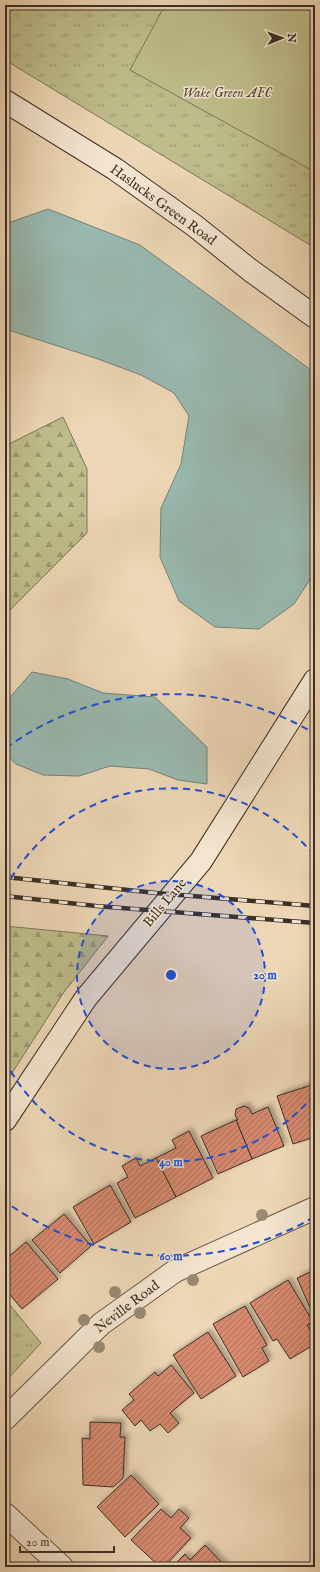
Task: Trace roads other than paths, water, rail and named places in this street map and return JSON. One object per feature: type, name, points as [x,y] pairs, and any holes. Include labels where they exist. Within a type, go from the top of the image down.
[{"type":"street","name":"Haslucks Green Road","points":[[5,101],[115,169],[195,226],[250,270],[315,317]]},
{"type":"street","name":"Bills Lane","points":[[5,1120],[86,998],[201,861],[315,680]]},
{"type":"street","name":"Neville Road","points":[[5,1419],[101,1324],[175,1271],[315,1208]]},
{"type":"street","points":[[5,1514],[62,1567]]},
{"type":"water","points":[[48,209],[140,245],[315,373],[315,572],[294,604],[259,629],[215,627],[179,601],[160,557],[161,508],[181,464],[189,416],[174,393],[141,375],[98,359],[5,329],[5,224]]},
{"type":"water","points":[[32,672],[68,679],[103,693],[155,697],[207,747],[207,784],[178,780],[149,769],[110,766],[79,776],[43,775],[16,764],[5,754],[5,703]]},
{"type":"railway","points":[[5,877],[156,893],[315,906]]},
{"type":"railway","points":[[5,896],[96,906],[315,923]]},
{"type":"park label","name":"Wake Green AFC","points":[[227,93]]}]
